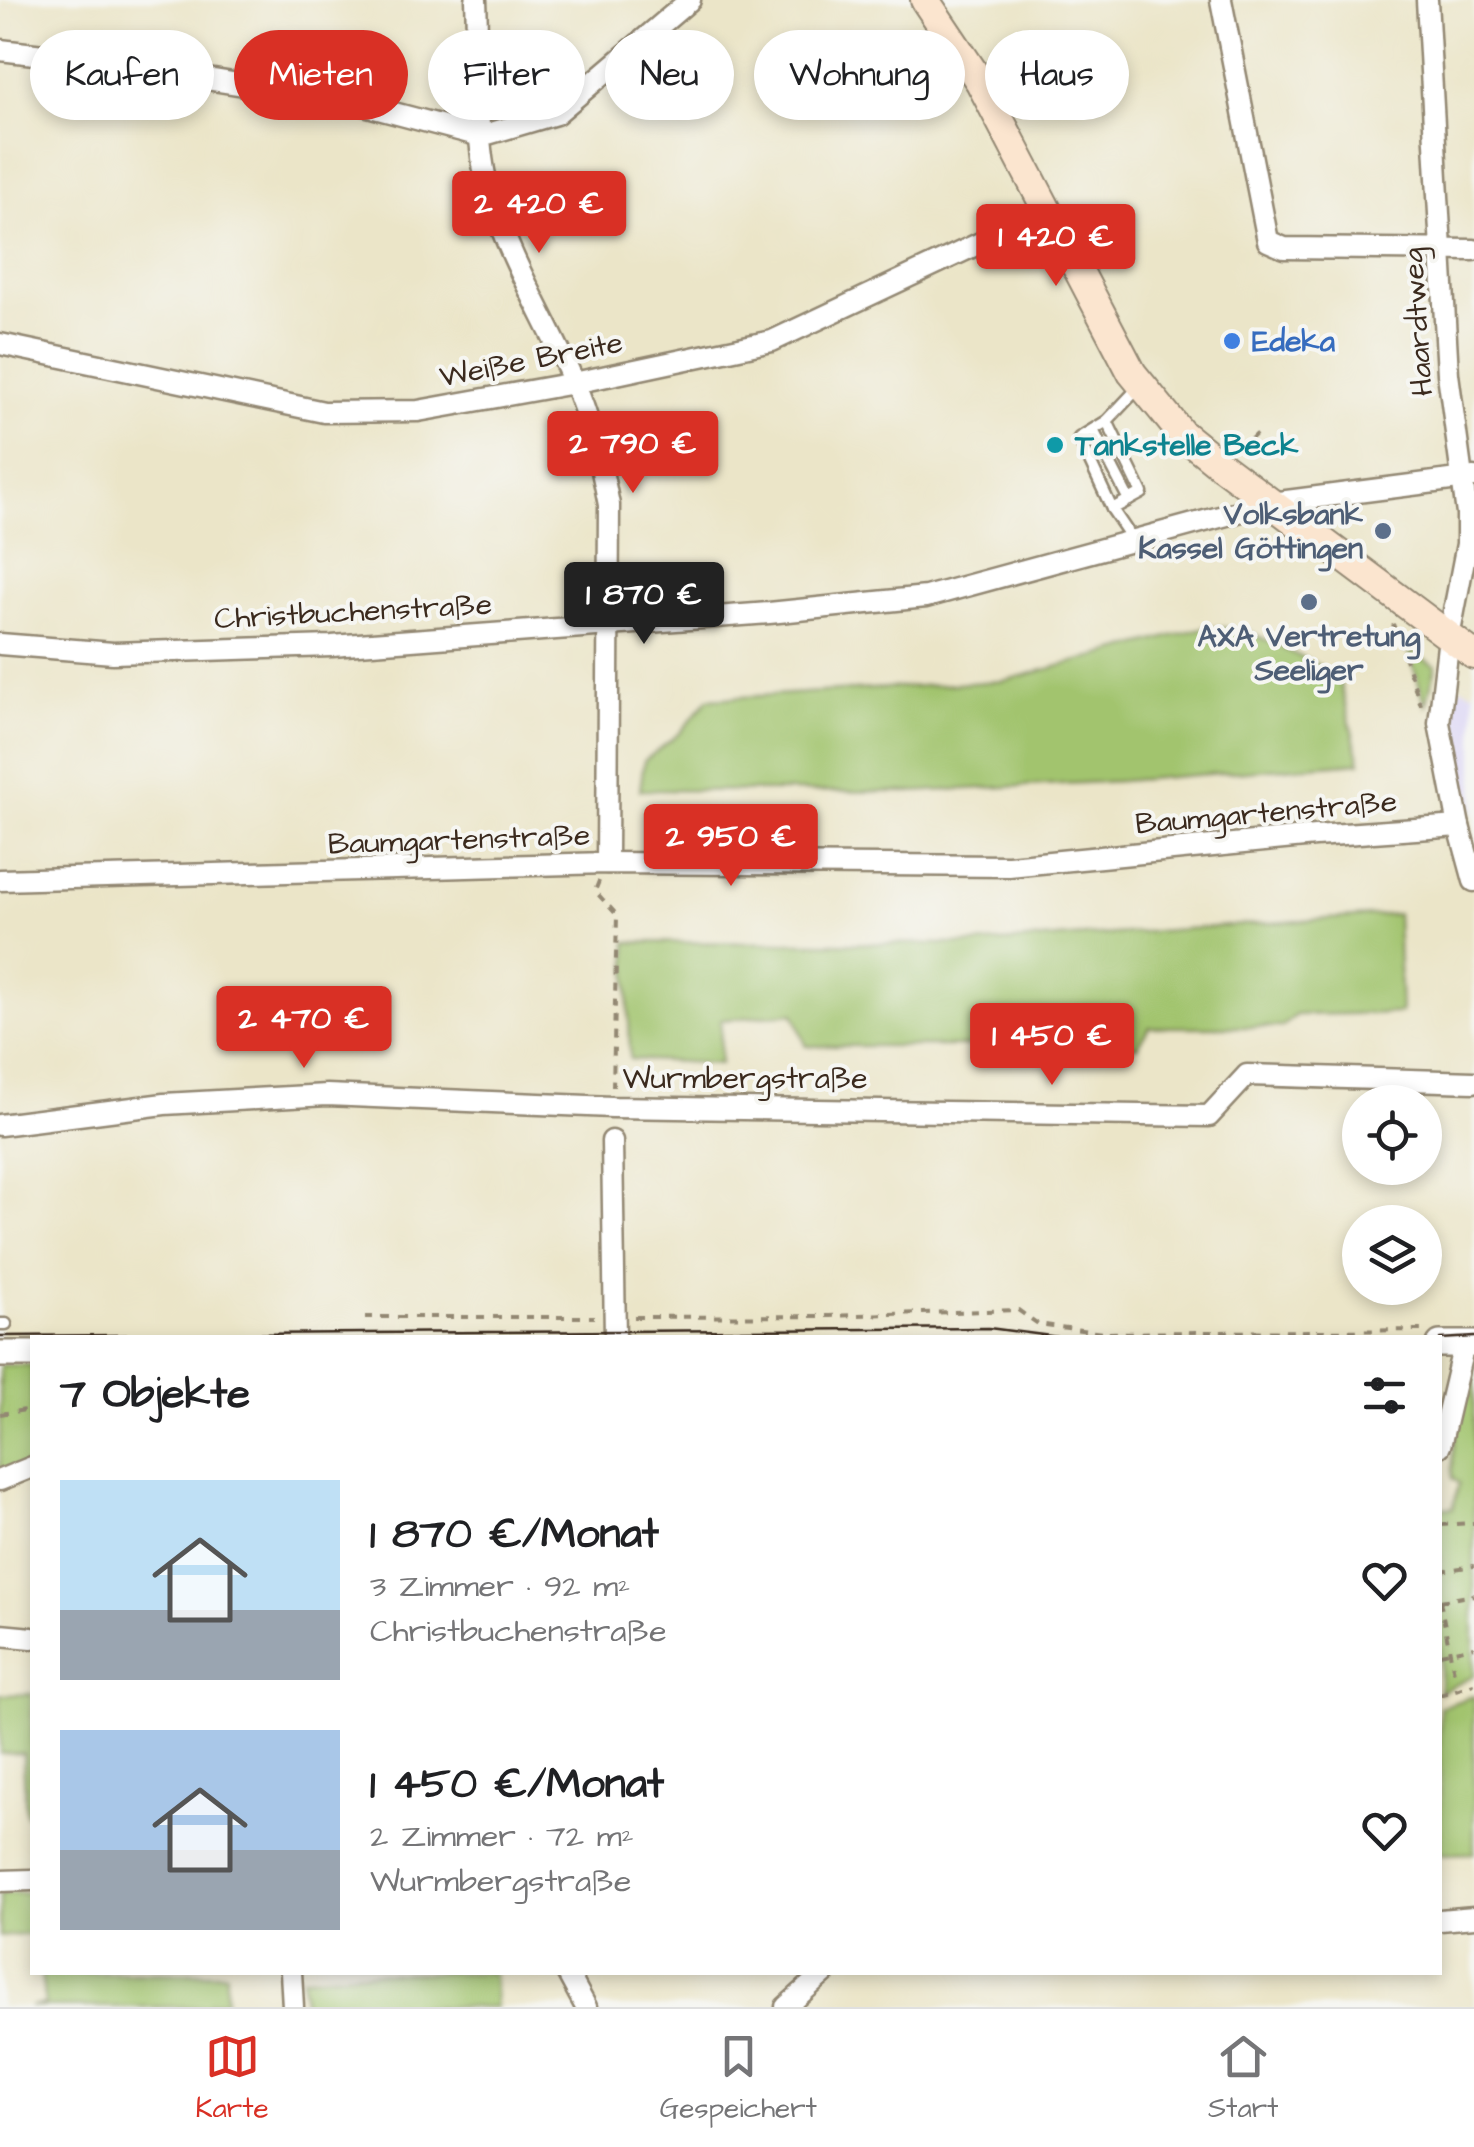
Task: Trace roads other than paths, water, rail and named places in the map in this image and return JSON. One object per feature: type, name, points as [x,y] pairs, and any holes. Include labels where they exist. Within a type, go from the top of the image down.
[{"type":"main road","points":[[925,0],[980,82],[1141,384],[1182,433],[1474,655]]},
{"type":"street","points":[[476,0],[481,136],[489,194],[515,264],[574,383],[598,448],[609,505],[607,864]]},
{"type":"street","points":[[0,50],[352,102],[481,136],[556,114],[690,0]]},
{"type":"street","points":[[1221,0],[1268,241],[1284,248],[1474,250]]},
{"type":"street","name":"Haardtweg","points":[[1427,0],[1448,374],[1468,478],[1467,544],[1438,724],[1458,826],[1474,881]]},
{"type":"street","name":"Weiße Breite","points":[[0,344],[324,412],[418,411],[772,341],[1048,211]]},
{"type":"street","name":"Christbuchenstraße","points":[[0,644],[114,653],[332,646],[926,597],[1270,503],[1468,478]]},
{"type":"street","name":"Baumgartenstraße","points":[[0,880],[607,864],[1009,866],[1458,826]]},
{"type":"street","name":"Wurmbergstraße","points":[[0,1126],[164,1104],[327,1095],[612,1108],[1209,1116],[1246,1074],[1474,1082]]},
{"type":"street","points":[[612,1141],[615,1327]]},
{"type":"street","points":[[1442,1430],[1453,1340]]},
{"type":"street","points":[[0,1354],[30,1354]]},
{"type":"street","points":[[0,1480],[30,1468]]},
{"type":"street","points":[[0,1635],[30,1638]]},
{"type":"street","points":[[0,1882],[30,1880]]},
{"type":"street","points":[[1442,1920],[1474,1918]]},
{"type":"street","points":[[291,1975],[293,2007]]},
{"type":"street","points":[[569,1975],[586,2007]]},
{"type":"street","points":[[786,2007],[821,1975]]},
{"type":"lane","points":[[1134,542],[1112,509],[1079,438],[1106,421],[1141,384]]},
{"type":"lane","points":[[1106,421],[1142,493],[1112,509]]},
{"type":"lane","points":[[1093,430],[1129,500]]},
{"type":"tram line","points":[[124,1335],[989,1328],[1043,1335]]},
{"type":"tram line","points":[[0,1336],[30,1336]]},
{"type":"tram line","points":[[1442,1339],[1474,1337]]},
{"type":"place","name":"Edeka","points":[[1232,341]]},
{"type":"place","name":"Tankstelle Beck","points":[[1055,445]]},
{"type":"place","name":"Volksbank Kassel Göttingen","points":[[1383,531]]},
{"type":"place","name":"AXA Vertretung Seeliger","points":[[1309,602]]}]
